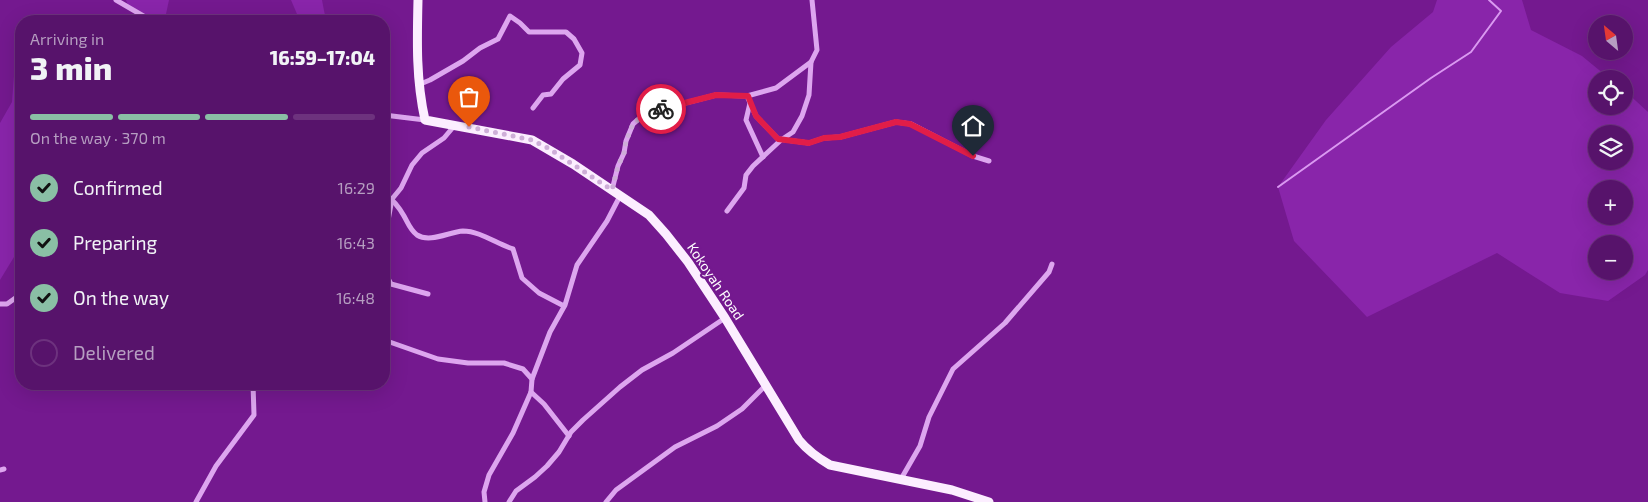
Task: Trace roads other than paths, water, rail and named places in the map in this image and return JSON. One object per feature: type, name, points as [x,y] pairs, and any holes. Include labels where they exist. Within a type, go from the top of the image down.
[{"type":"main road","points":[[418,0],[418,85],[425,120]]},
{"type":"main road","name":"Kokoyah Road","points":[[425,120],[532,140],[548,148],[649,215],[688,262],[725,318],[764,386],[807,450],[830,465],[952,490],[989,502]]},
{"type":"street","points":[[116,0],[142,15]]},
{"type":"street","points":[[612,190],[626,141],[633,124],[641,117],[662,109],[716,95],[749,99],[776,88],[810,62],[817,50],[812,0]]},
{"type":"street","points":[[418,85],[463,62],[480,48],[498,39],[510,16],[529,32],[566,32],[574,39],[582,53],[580,64],[563,79],[551,94],[543,95],[533,108]]},
{"type":"street","points":[[727,210],[744,188],[746,175],[781,140],[793,132],[809,95],[810,62]]},
{"type":"street","points":[[749,99],[756,116],[781,140],[809,143],[896,122],[910,124],[973,156],[989,161]]},
{"type":"street","points":[[749,99],[746,120],[763,157]]},
{"type":"street","name":"Kokoyah Road","points":[[390,116],[425,120]]},
{"type":"street","points":[[390,210],[392,199],[401,188],[412,165],[422,153],[444,138],[455,125]]},
{"type":"street","points":[[485,502],[484,492],[489,475],[513,433],[530,392],[532,379],[550,332],[564,306],[577,265],[607,221],[620,196]]},
{"type":"street","points":[[392,199],[415,234],[422,237],[463,231],[478,233],[513,249],[522,278],[539,293],[564,306]]},
{"type":"street","points":[[901,479],[920,446],[929,417],[953,369],[1005,323],[1049,272],[1052,264]]},
{"type":"street","points":[[390,281],[392,284],[428,294]]},
{"type":"street","points":[[0,304],[7,304],[15,298]]},
{"type":"street","points":[[510,502],[516,491],[547,466],[583,420],[642,370],[673,353],[725,318]]},
{"type":"street","points":[[390,342],[438,359],[504,363],[523,369],[532,379]]},
{"type":"street","points":[[606,502],[616,490],[675,447],[717,426],[742,409],[764,386]]},
{"type":"street","points":[[196,502],[220,460],[254,415],[253,390]]},
{"type":"street","points":[[530,392],[544,404],[569,436]]},
{"type":"waterway","points":[[1278,187],[1431,78],[1471,52],[1501,11],[1489,0]]}]
